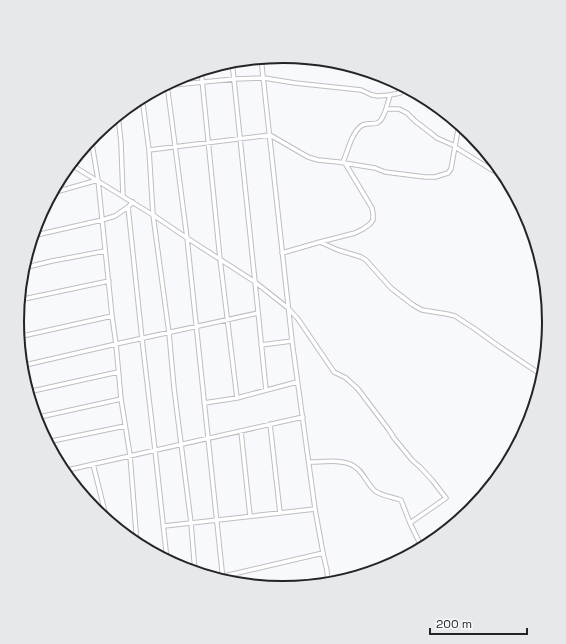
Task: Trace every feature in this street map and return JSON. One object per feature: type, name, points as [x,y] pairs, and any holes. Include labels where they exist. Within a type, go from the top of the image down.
[{"type":"street","points":[[263,64],[297,382],[315,509],[328,577]]},
{"type":"street","points":[[233,68],[266,390]]},
{"type":"street","points":[[202,77],[220,259],[237,398]]},
{"type":"street","points":[[183,84],[264,78],[361,90],[372,95],[390,95],[400,93]]},
{"type":"street","points":[[167,91],[176,146],[221,573]]},
{"type":"street","points":[[344,163],[356,132],[366,124],[376,124],[379,122],[386,109],[390,95]]},
{"type":"street","points":[[143,105],[149,150],[153,215],[169,333],[194,565]]},
{"type":"street","points":[[386,109],[399,109],[407,113],[437,138],[455,147],[492,170]]},
{"type":"street","points":[[119,122],[123,196]]},
{"type":"street","points":[[149,150],[270,135],[308,157],[318,160],[375,168],[385,172],[435,177],[448,173],[451,169],[458,131]]},
{"type":"street","points":[[92,147],[98,180],[121,399],[130,455],[136,535]]},
{"type":"street","points":[[282,253],[355,233],[370,224],[373,220],[372,208],[344,163]]},
{"type":"street","points":[[76,167],[133,202],[255,282],[288,308],[298,318],[334,372],[346,378],[358,389],[394,438],[412,460],[432,480],[446,498],[410,523]]},
{"type":"street","points":[[60,191],[98,180]]},
{"type":"street","points":[[40,234],[116,216],[133,202]]},
{"type":"street","points":[[128,207],[142,339],[156,450],[166,553]]},
{"type":"street","points":[[320,242],[338,250],[361,257],[366,260],[391,288],[413,305],[422,310],[454,316],[476,329],[496,345],[537,372]]},
{"type":"street","points":[[30,266],[72,256],[105,251]]},
{"type":"street","points":[[25,299],[109,281]]},
{"type":"street","points":[[27,364],[258,313]]},
{"type":"street","points":[[25,335],[112,316]]},
{"type":"street","points":[[261,345],[292,341]]},
{"type":"street","points":[[34,391],[118,372]]},
{"type":"street","points":[[204,404],[237,398],[297,382]]},
{"type":"street","points":[[42,416],[121,399]]},
{"type":"street","points":[[70,469],[303,417]]},
{"type":"street","points":[[270,424],[280,513]]},
{"type":"street","points":[[53,441],[125,426]]},
{"type":"street","points":[[241,431],[250,516]]},
{"type":"street","points":[[309,462],[344,462],[358,468],[368,484],[375,491],[401,500],[419,542]]},
{"type":"street","points":[[93,464],[104,509]]},
{"type":"street","points":[[164,526],[315,509]]},
{"type":"street","points":[[233,576],[323,553]]}]
